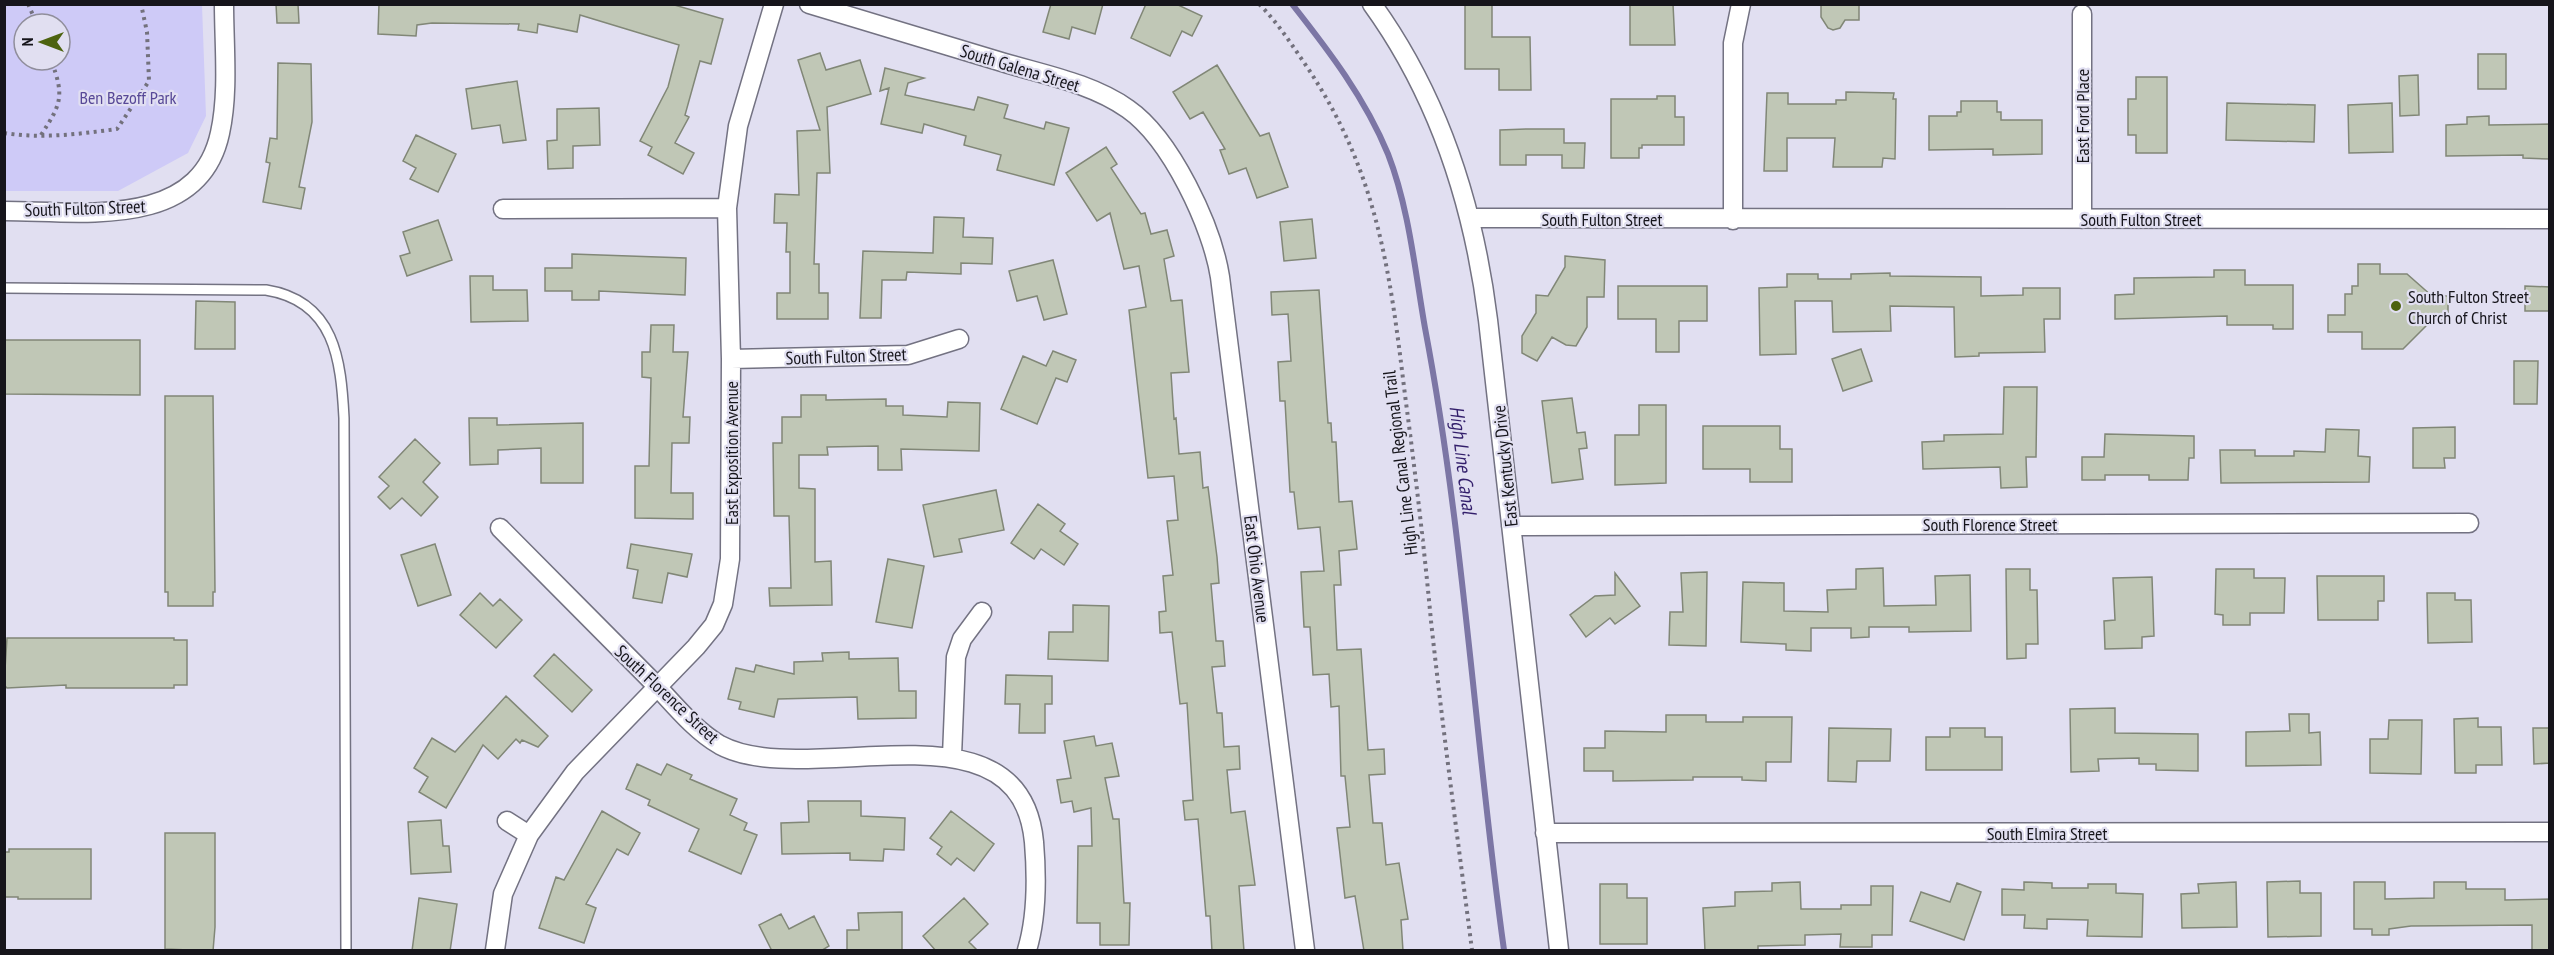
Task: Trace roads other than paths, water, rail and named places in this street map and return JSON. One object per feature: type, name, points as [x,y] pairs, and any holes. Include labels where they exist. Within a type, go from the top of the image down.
[{"type":"street","name":"South Fulton Street","points":[[4,211],[138,208],[171,199],[194,181],[209,162],[220,134],[224,97],[224,4]]},
{"type":"street","name":"East Exposition Avenue","points":[[495,951],[503,894],[530,835],[575,772],[707,633],[719,614],[726,596],[730,559],[732,359],[728,208],[738,126],[774,4]]},
{"type":"street","name":"South Galena Street","points":[[809,4],[1057,79],[1113,100],[1144,123],[1191,192]]},
{"type":"street","name":"East Kentucky Drive","points":[[1372,4],[1415,73],[1429,102],[1450,149],[1470,218],[1485,298],[1559,951]]},
{"type":"street","points":[[1733,220],[1733,43],[1741,4]]},
{"type":"street","name":"East Ford Place","points":[[2082,14],[2082,219]]},
{"type":"street","name":"East Ohio Avenue","points":[[1191,192],[1209,230],[1221,277],[1305,951]]},
{"type":"street","points":[[503,209],[728,208]]},
{"type":"street","name":"South Fulton Street","points":[[1470,218],[2550,219]]},
{"type":"street","name":"South Fulton Street","points":[[732,359],[908,355],[959,339]]},
{"type":"street","name":"South Florence Street","points":[[1511,526],[2469,522]]},
{"type":"street","name":"South Florence Street","points":[[500,528],[657,687],[713,740],[743,753],[780,758],[952,756],[984,766],[996,774],[1016,793],[1025,808],[1033,835],[1035,890],[1033,927],[1027,951]]},
{"type":"street","points":[[952,756],[956,657],[962,639],[982,612]]},
{"type":"street","points":[[507,821],[530,835]]},
{"type":"street","name":"South Elmira Street","points":[[1545,833],[2550,832]]},
{"type":"lane","points":[[4,288],[266,290],[279,292],[308,309],[330,333],[342,380],[344,418],[346,951]]},
{"type":"waterway","name":"High Line Canal","points":[[1292,4],[1333,57],[1379,133],[1395,175],[1411,240],[1450,483],[1504,950]]},
{"type":"place","name":"South Fulton Street Church of Christ","points":[[2396,306]]},
{"type":"park label","name":"Ben Bezoff Park","points":[[128,97]]}]
